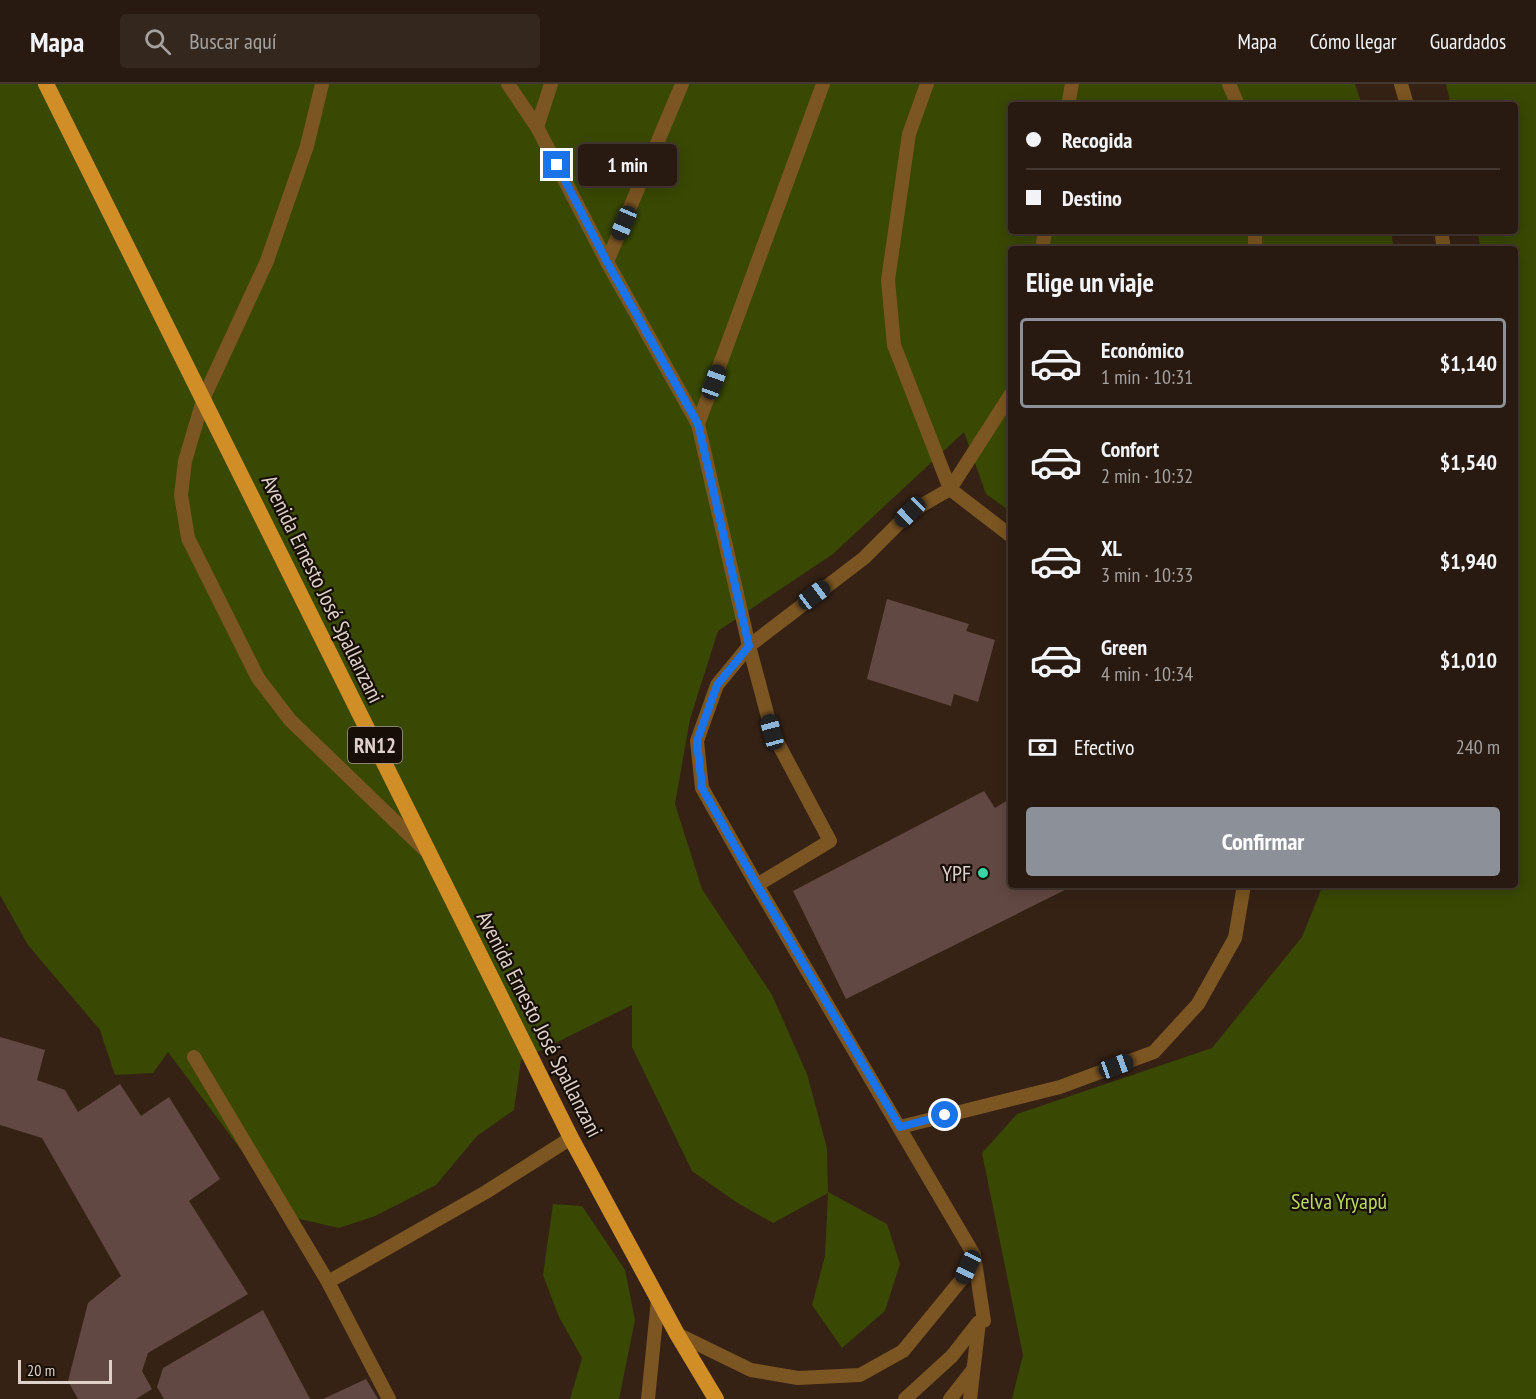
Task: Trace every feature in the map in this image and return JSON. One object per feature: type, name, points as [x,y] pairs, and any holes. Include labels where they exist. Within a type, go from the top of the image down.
[{"type":"highway","name":"Avenida Ernesto José Spallanzani","points":[[46,84],[204,397],[571,1138],[677,1334],[716,1399]]},
{"type":"lane","points":[[322,84],[307,146],[267,261],[204,397],[185,461],[181,495],[188,538],[258,678],[290,720],[428,852]]},
{"type":"lane","points":[[508,84],[537,127],[607,262],[698,424],[749,646],[772,732],[830,841],[757,885]]},
{"type":"lane","points":[[537,127],[551,84]]},
{"type":"lane","points":[[607,262],[682,84]]},
{"type":"lane","points":[[698,424],[823,84]]},
{"type":"lane","points":[[927,84],[909,134],[888,280],[894,345],[950,489],[1008,534]]},
{"type":"lane","points":[[1069,102],[1072,84]]},
{"type":"lane","points":[[1229,84],[1237,102]]},
{"type":"lane","points":[[1401,84],[1406,102]]},
{"type":"lane","points":[[970,1399],[972,1371],[981,1322],[974,1255],[702,788],[697,741],[717,685],[749,646],[864,558],[910,512],[950,489],[1008,399]]},
{"type":"lane","points":[[900,1127],[1060,1087],[1154,1052],[1198,1004],[1235,938],[1243,888]]},
{"type":"lane","points":[[194,1057],[328,1282],[389,1399]]},
{"type":"lane","points":[[328,1282],[486,1192],[571,1138]]},
{"type":"lane","points":[[677,1334],[751,1370],[798,1378],[860,1375],[903,1351],[962,1279],[974,1255]]},
{"type":"lane","points":[[648,1399],[658,1299]]},
{"type":"lane","points":[[905,1399],[952,1356],[981,1322]]},
{"type":"lane","points":[[950,1399],[972,1371]]},
{"type":"green space","points":[[0,84],[1355,84],[1361,102],[1008,102],[1008,234],[1392,234],[1394,246],[1008,246],[1008,510],[986,494],[964,432],[833,554],[718,631],[690,719],[675,804],[702,889],[772,995],[807,1074],[827,1148],[828,1192],[887,1224],[900,1264],[885,1311],[842,1348],[812,1305],[825,1256],[828,1193],[773,1223],[736,1202],[692,1171],[632,1047],[632,1005],[521,1060],[514,1110],[477,1136],[436,1185],[375,1216],[339,1228],[291,1217],[168,1052],[153,1073],[115,1075],[100,1030],[28,945],[0,895]]},
{"type":"green space","name":"Selva Yryapú","points":[[1446,84],[1536,84],[1536,1399],[1012,1399],[1023,1355],[982,1153],[1017,1114],[1212,1048],[1302,937],[1322,888],[1518,888],[1518,246],[1480,246],[1478,234],[1518,234],[1518,102],[1450,102]]},
{"type":"green space","points":[[553,1204],[582,1206],[625,1270],[635,1320],[619,1399],[570,1399],[582,1358],[559,1317],[543,1275]]},
{"type":"building","points":[[887,599],[969,624],[966,631],[995,640],[978,702],[954,694],[951,706],[867,679]]},
{"type":"building","points":[[984,791],[995,808],[1008,800],[1008,888],[1069,888],[846,999],[793,891]]},
{"type":"building","points":[[0,1037],[45,1050],[37,1080],[65,1090],[78,1112],[120,1084],[141,1116],[169,1097],[220,1179],[189,1201],[248,1294],[148,1353],[142,1371],[152,1389],[136,1399],[78,1399],[68,1381],[88,1303],[121,1276],[42,1138],[0,1125]]},
{"type":"building","points":[[263,1310],[310,1399],[164,1399],[157,1387],[163,1368]]},
{"type":"building","points":[[366,1379],[378,1399],[323,1399]]},
{"type":"place","name":"YPF","points":[[983,873]]},
{"type":"route","points":[[557,165],[607,262],[698,424],[749,646],[717,685],[697,741],[702,788],[900,1127],[945,1115]]}]
